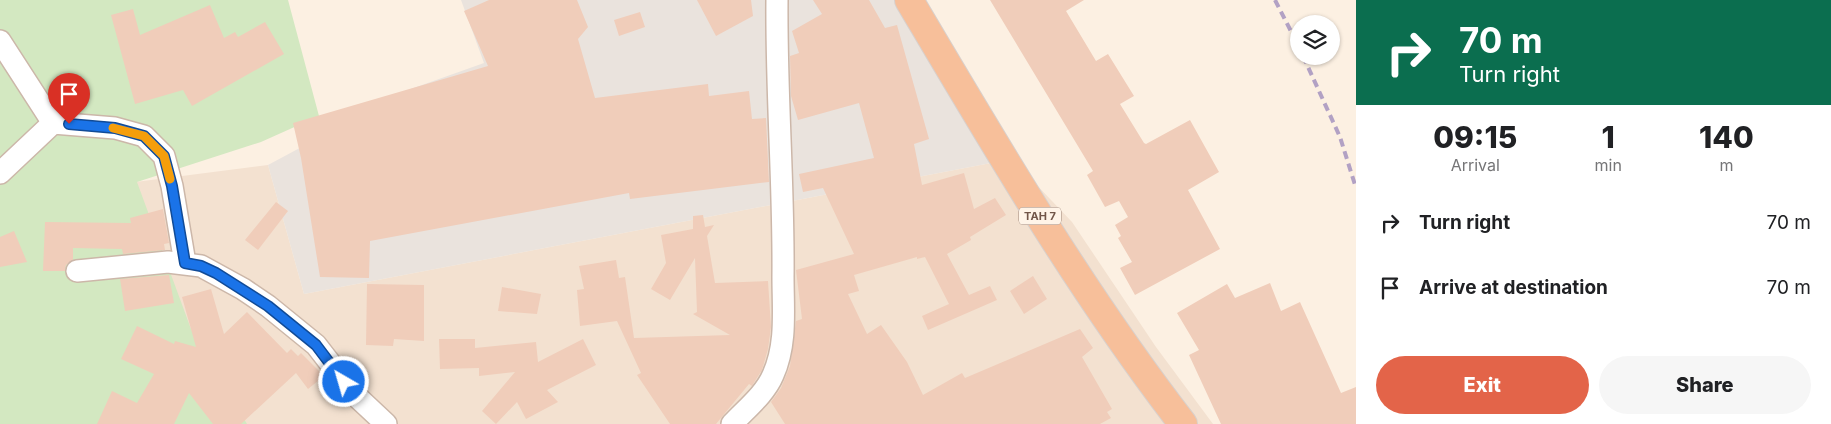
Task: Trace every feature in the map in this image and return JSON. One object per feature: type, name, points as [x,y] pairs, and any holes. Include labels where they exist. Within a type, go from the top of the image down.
[{"type":"highway","name":"TAH 7","points":[[909,0],[1016,180],[1142,372],[1183,424]]},
{"type":"street","points":[[732,424],[758,396],[773,376],[782,343],[783,244],[778,113],[777,0]]},
{"type":"street","points":[[0,41],[53,123]]},
{"type":"street","points":[[0,173],[53,123],[122,130],[144,136],[164,156],[172,186],[185,263]]},
{"type":"street","points":[[77,271],[185,263],[201,266],[216,273],[274,311],[316,345],[354,394],[386,424]]},
{"type":"shaded area","points":[[461,0],[919,0],[1012,159],[304,294],[268,165],[408,90],[484,63]]},
{"type":"shaded area","points":[[1012,159],[1072,222],[1156,347],[1213,424],[83,424],[0,218],[81,189],[268,165],[304,294]]},
{"type":"green space","points":[[0,0],[288,0],[319,116],[261,142],[137,182],[191,329],[247,424],[0,424]]},
{"type":"building","points":[[489,0],[577,0],[588,27],[578,39],[595,98],[708,84],[709,96],[749,91],[752,119],[766,118],[769,182],[630,199],[629,193],[370,241],[369,278],[320,277],[301,158],[293,123],[488,66],[464,11]]},
{"type":"building","points":[[697,0],[751,0],[753,16],[716,36]]},
{"type":"building","points":[[813,0],[869,0],[885,28],[897,25],[929,139],[914,144],[922,185],[964,173],[974,209],[995,198],[1006,215],[970,237],[971,240],[947,254],[969,295],[990,286],[997,300],[928,330],[922,316],[949,304],[925,257],[917,259],[917,257],[854,275],[859,291],[848,294],[867,334],[881,325],[907,362],[923,395],[962,373],[965,378],[1080,329],[1093,348],[1082,357],[1112,409],[1107,412],[1111,418],[1100,424],[785,424],[771,402],[781,388],[790,366],[796,321],[802,319],[796,270],[854,254],[823,188],[803,192],[799,174],[874,158],[859,103],[798,120],[791,96],[790,56],[799,53],[792,31],[822,14]]},
{"type":"building","points":[[990,0],[1084,0],[1066,11],[1096,61],[1108,54],[1134,96],[1120,104],[1144,143],[1146,144],[1190,120],[1219,172],[1188,190],[1220,249],[1135,295],[1120,268],[1132,262],[1118,238],[1121,236],[1115,225],[1128,217],[1119,201],[1105,207],[1087,175],[1093,171]]},
{"type":"building","points":[[210,5],[224,38],[235,32],[238,37],[265,22],[284,54],[192,106],[183,90],[135,104],[111,15],[133,9],[140,35]]},
{"type":"building","points":[[640,12],[645,27],[619,36],[614,20]]},
{"type":"building","points":[[276,202],[288,211],[258,250],[245,240]]},
{"type":"building","points":[[163,209],[169,243],[164,244],[165,250],[123,254],[122,249],[73,248],[73,260],[66,265],[65,271],[43,271],[45,222],[131,223],[130,218]]},
{"type":"building","points":[[703,215],[705,227],[714,225],[707,236],[715,283],[768,281],[771,327],[768,349],[762,370],[752,386],[749,384],[716,424],[670,424],[637,375],[641,373],[617,321],[580,326],[577,290],[584,289],[579,266],[616,260],[619,278],[625,277],[634,338],[730,335],[693,314],[697,312],[695,258],[670,300],[651,289],[666,263],[661,235],[693,229],[693,216]]},
{"type":"building","points":[[14,231],[27,262],[0,267],[0,237]]},
{"type":"building","points":[[169,275],[174,303],[125,311],[120,279]]},
{"type":"building","points":[[1033,276],[1047,299],[1024,314],[1010,291]]},
{"type":"building","points":[[1270,283],[1281,311],[1300,302],[1341,393],[1356,387],[1356,424],[1221,424],[1189,355],[1199,350],[1177,313],[1227,284],[1235,298]]},
{"type":"building","points":[[367,284],[424,285],[424,341],[394,339],[393,346],[366,345]]},
{"type":"building","points":[[502,287],[541,294],[537,314],[498,311]]},
{"type":"building","points":[[211,289],[224,334],[247,312],[287,353],[291,349],[298,356],[301,353],[324,376],[308,389],[296,373],[241,424],[213,424],[189,393],[174,424],[97,424],[112,391],[137,403],[154,374],[121,359],[137,326],[174,344],[175,341],[196,347],[182,297]]},
{"type":"building","points":[[439,339],[475,339],[475,348],[536,342],[538,362],[583,339],[596,365],[547,390],[558,402],[526,419],[517,402],[496,424],[482,411],[515,372],[479,376],[479,368],[440,369]]},
{"type":"railway","points":[[1275,0],[1290,29]]},
{"type":"railway","points":[[1307,65],[1340,137],[1356,188]]},
{"type":"slow traffic","points":[[113,128],[144,136],[164,156],[170,179]]},
{"type":"route","points":[[69,124],[115,128],[144,136],[164,156],[172,186],[185,263],[201,266],[216,273],[268,306],[316,345],[344,382]]}]
